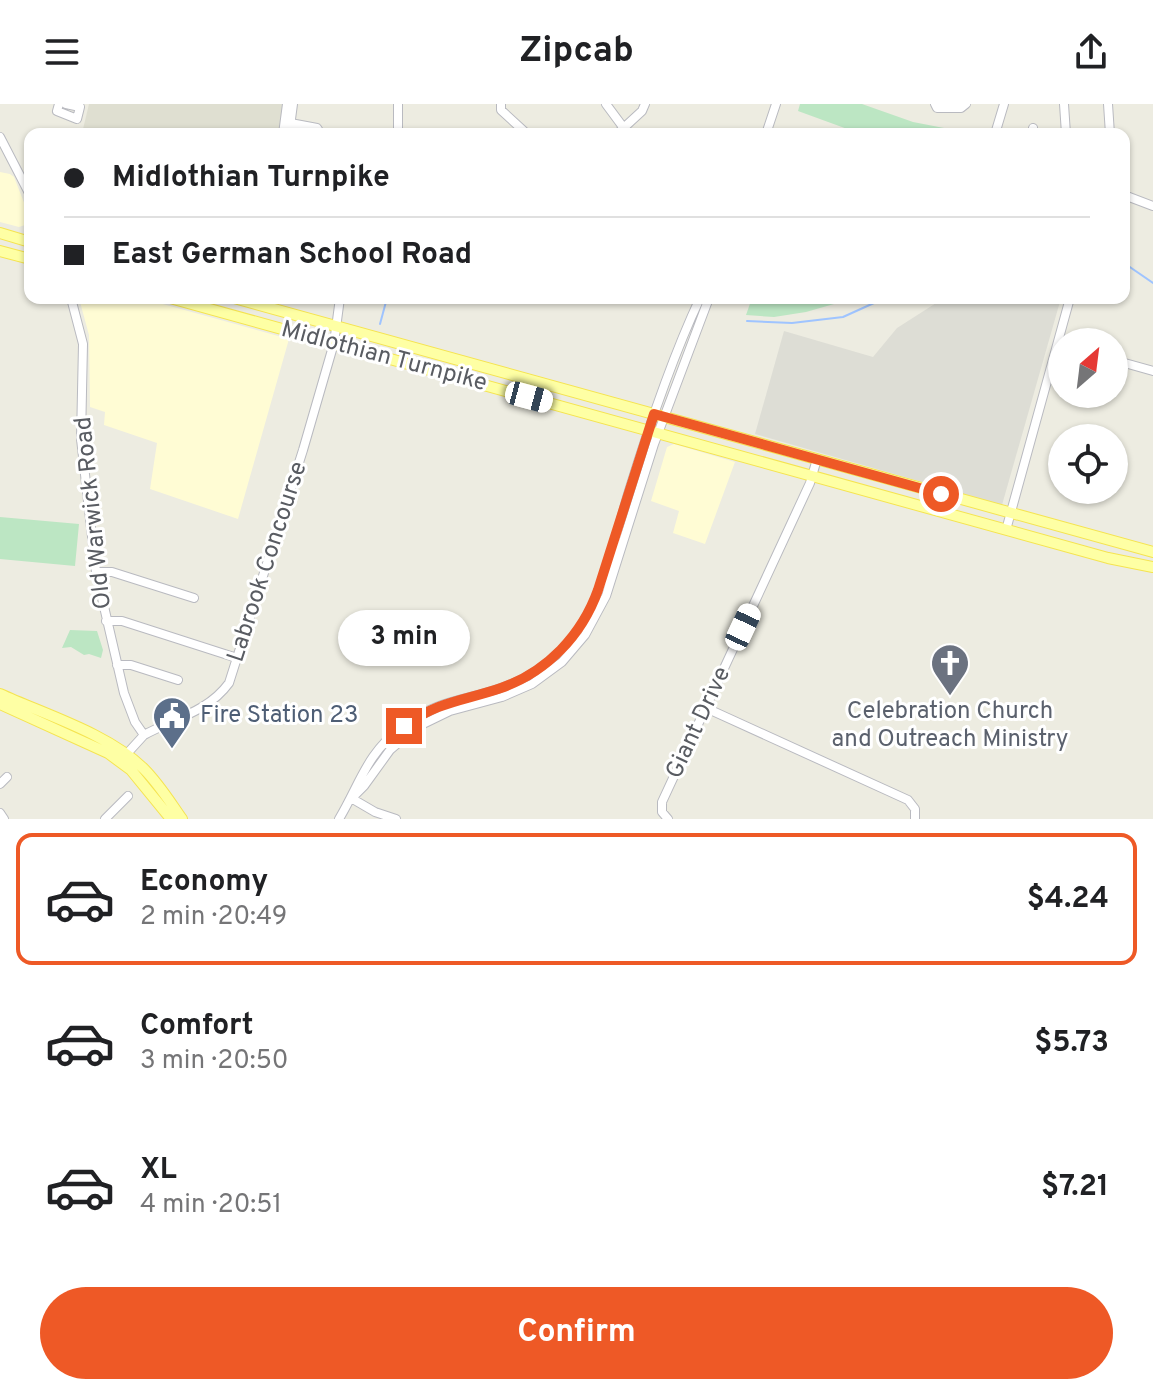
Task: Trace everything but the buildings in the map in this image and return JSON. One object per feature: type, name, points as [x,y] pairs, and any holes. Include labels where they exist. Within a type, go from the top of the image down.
[{"type":"main road","points":[[0,233],[24,240]]},
{"type":"main road","points":[[0,251],[24,257]]},
{"type":"main road","name":"Midlothian Turnpike","points":[[192,304],[1108,558],[1153,567]]},
{"type":"main road","name":"Midlothian Turnpike","points":[[268,304],[336,326],[1153,552]]},
{"type":"main road","points":[[0,694],[109,743],[171,819]]},
{"type":"main road","points":[[0,704],[123,758],[159,785],[182,819]]},
{"type":"street","points":[[59,104],[57,111],[77,119],[80,107],[66,104]]},
{"type":"street","points":[[287,104],[288,128]]},
{"type":"street","points":[[286,128],[293,104]]},
{"type":"street","points":[[398,104],[398,128]]},
{"type":"street","points":[[501,104],[501,110],[520,128]]},
{"type":"street","points":[[606,104],[618,128]]},
{"type":"street","points":[[623,128],[642,111],[645,104]]},
{"type":"street","points":[[768,128],[776,104]]},
{"type":"street","points":[[935,104],[937,108],[961,108],[966,104]]},
{"type":"street","points":[[997,128],[1004,104]]},
{"type":"street","points":[[1064,104],[1066,128]]},
{"type":"street","points":[[1108,104],[1110,128]]},
{"type":"street","points":[[288,122],[317,128]]},
{"type":"street","points":[[0,137],[24,182]]},
{"type":"street","points":[[0,158],[15,162]]},
{"type":"street","points":[[1130,197],[1153,206]]},
{"type":"street","name":"Old Warwick Road","points":[[73,304],[83,344],[81,439],[96,572],[130,710],[144,735]]},
{"type":"street","name":"Labrook Concourse","points":[[144,735],[214,700],[229,683],[303,450],[334,343],[339,304]]},
{"type":"street","points":[[339,819],[357,780],[375,754],[411,720],[443,703],[511,684],[534,672],[555,656],[583,622],[608,574],[653,431],[698,304]]},
{"type":"street","points":[[659,415],[706,304]]},
{"type":"street","points":[[1063,328],[1069,304]]},
{"type":"street","points":[[1128,364],[1153,371]]},
{"type":"street","points":[[1006,530],[1048,386]]},
{"type":"street","name":"Giant Drive","points":[[665,816],[662,802],[817,459]]},
{"type":"street","points":[[96,572],[112,572],[194,598]]},
{"type":"street","points":[[106,621],[123,621],[237,658]]},
{"type":"street","points":[[117,665],[126,663],[178,680]]},
{"type":"street","points":[[706,708],[908,800],[915,809],[915,819]]},
{"type":"street","points":[[123,758],[144,735]]},
{"type":"street","points":[[105,819],[128,796]]},
{"type":"street","points":[[351,798],[392,818]]},
{"type":"street","points":[[0,813],[4,819]]},
{"type":"shaded area","points":[[89,104],[284,104],[280,128],[83,128]]},
{"type":"shaded area","points":[[0,172],[14,177],[24,203],[24,225],[0,222]]},
{"type":"shaded area","points":[[81,304],[163,304],[289,339],[238,519],[150,489],[157,443],[104,425],[105,412],[90,407],[89,335]]},
{"type":"shaded area","points":[[935,304],[1059,304],[1052,328],[1048,328],[1048,344],[1002,505],[755,434],[784,331],[873,357],[897,328]]},
{"type":"shaded area","points":[[674,444],[735,462],[705,544],[673,533],[679,511],[651,501],[667,447]]},
{"type":"green space","points":[[800,104],[862,104],[913,122],[944,128],[845,128],[798,111]]},
{"type":"green space","points":[[750,304],[834,304],[774,317],[746,315]]},
{"type":"green space","points":[[0,517],[79,524],[75,566],[0,559]]},
{"type":"green space","points":[[70,630],[97,631],[103,650],[101,658],[84,655],[71,647],[62,648]]},
{"type":"waterway","points":[[1130,267],[1153,283]]},
{"type":"waterway","points":[[380,324],[385,304]]},
{"type":"waterway","points":[[747,321],[792,323],[843,317],[872,304]]},
{"type":"place","name":"Celebration Church and Outreach Ministry","points":[[950,697]]},
{"type":"place","name":"Fire Station 23","points":[[172,750]]},
{"type":"route","points":[[404,726],[443,703],[519,680],[549,661],[574,636],[598,590],[654,414],[941,494]]}]
